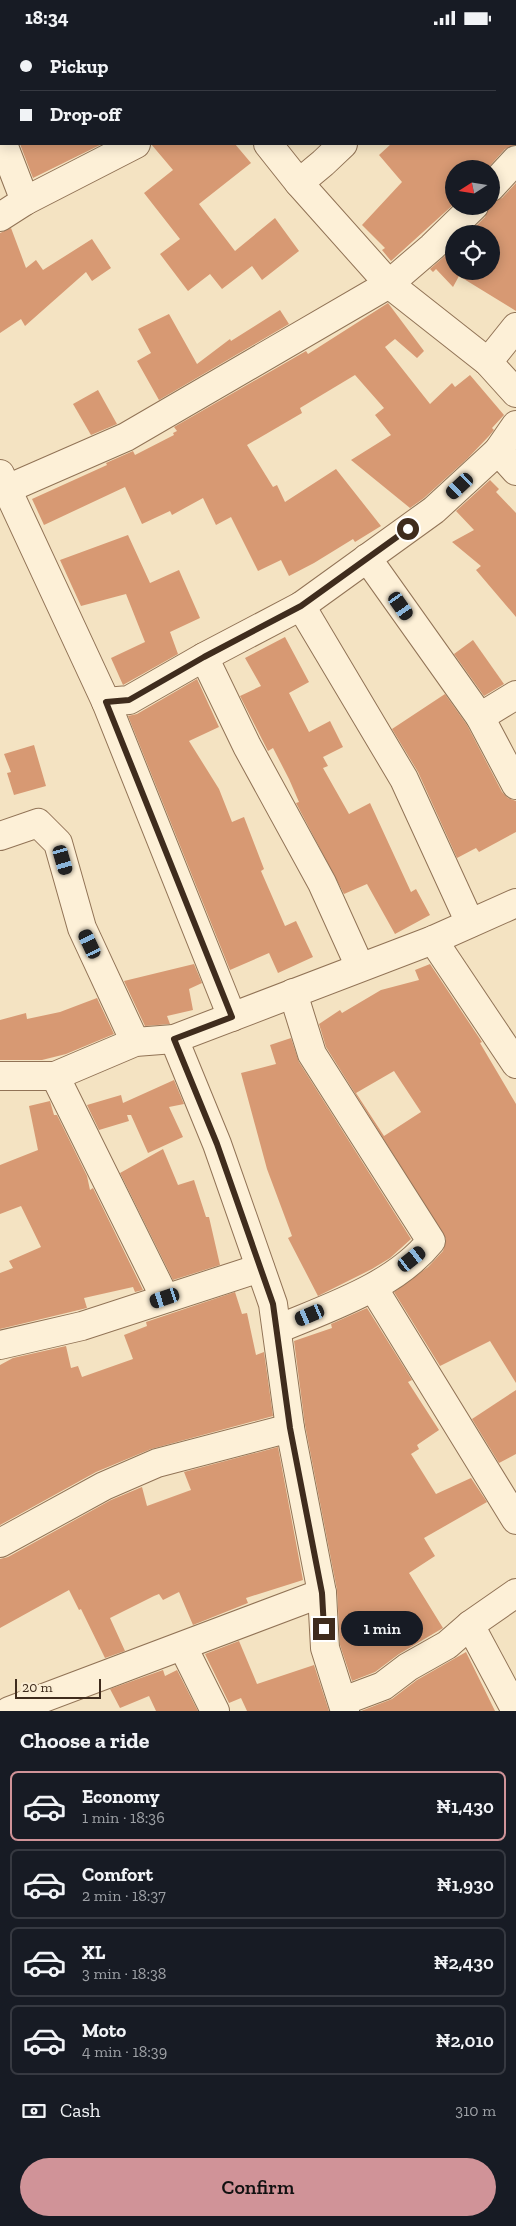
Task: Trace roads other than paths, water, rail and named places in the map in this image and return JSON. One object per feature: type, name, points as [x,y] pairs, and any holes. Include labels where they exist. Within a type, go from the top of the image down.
[{"type":"street","points":[[3,145],[25,201]]},
{"type":"street","points":[[0,217],[25,201],[134,145]]},
{"type":"street","points":[[269,145],[299,183],[389,284],[488,362],[516,393]]},
{"type":"street","points":[[299,183],[342,145]]},
{"type":"street","points":[[500,178],[516,161]]},
{"type":"street","points":[[232,1017],[106,702],[3,481],[126,437],[389,284],[432,247],[465,215]]},
{"type":"street","points":[[488,362],[516,327]]},
{"type":"street","points":[[106,702],[129,700],[204,657],[301,606],[434,510],[498,451],[516,425]]},
{"type":"street","points":[[498,451],[516,471]]},
{"type":"street","points":[[367,558],[480,717],[516,785]]},
{"type":"street","points":[[301,606],[404,779],[470,923]]},
{"type":"street","points":[[204,657],[247,746],[322,883],[360,967]]},
{"type":"street","points":[[480,717],[516,695]]},
{"type":"street","points":[[0,836],[38,823],[58,843],[82,928],[135,1043]]},
{"type":"street","points":[[0,1076],[55,1076],[135,1043],[174,1039],[433,940],[516,903]]},
{"type":"street","points":[[433,940],[516,1063]]},
{"type":"street","points":[[278,1329],[374,1289],[424,1249],[431,1241],[312,1054],[293,993]]},
{"type":"street","points":[[174,1039],[217,1144],[273,1304],[278,1329],[278,1347],[290,1428],[322,1593],[325,1648],[344,1706],[383,1686],[408,1667],[447,1645],[470,1625],[516,1593]]},
{"type":"street","points":[[55,1076],[165,1298]]},
{"type":"street","points":[[0,1345],[82,1326],[260,1267]]},
{"type":"street","points":[[374,1289],[516,1520]]},
{"type":"street","points":[[0,1543],[104,1486],[157,1463],[290,1428]]},
{"type":"street","points":[[9,1711],[41,1705],[322,1593]]},
{"type":"street","points":[[470,1625],[516,1711]]},
{"type":"street","points":[[183,1647],[215,1711]]}]
